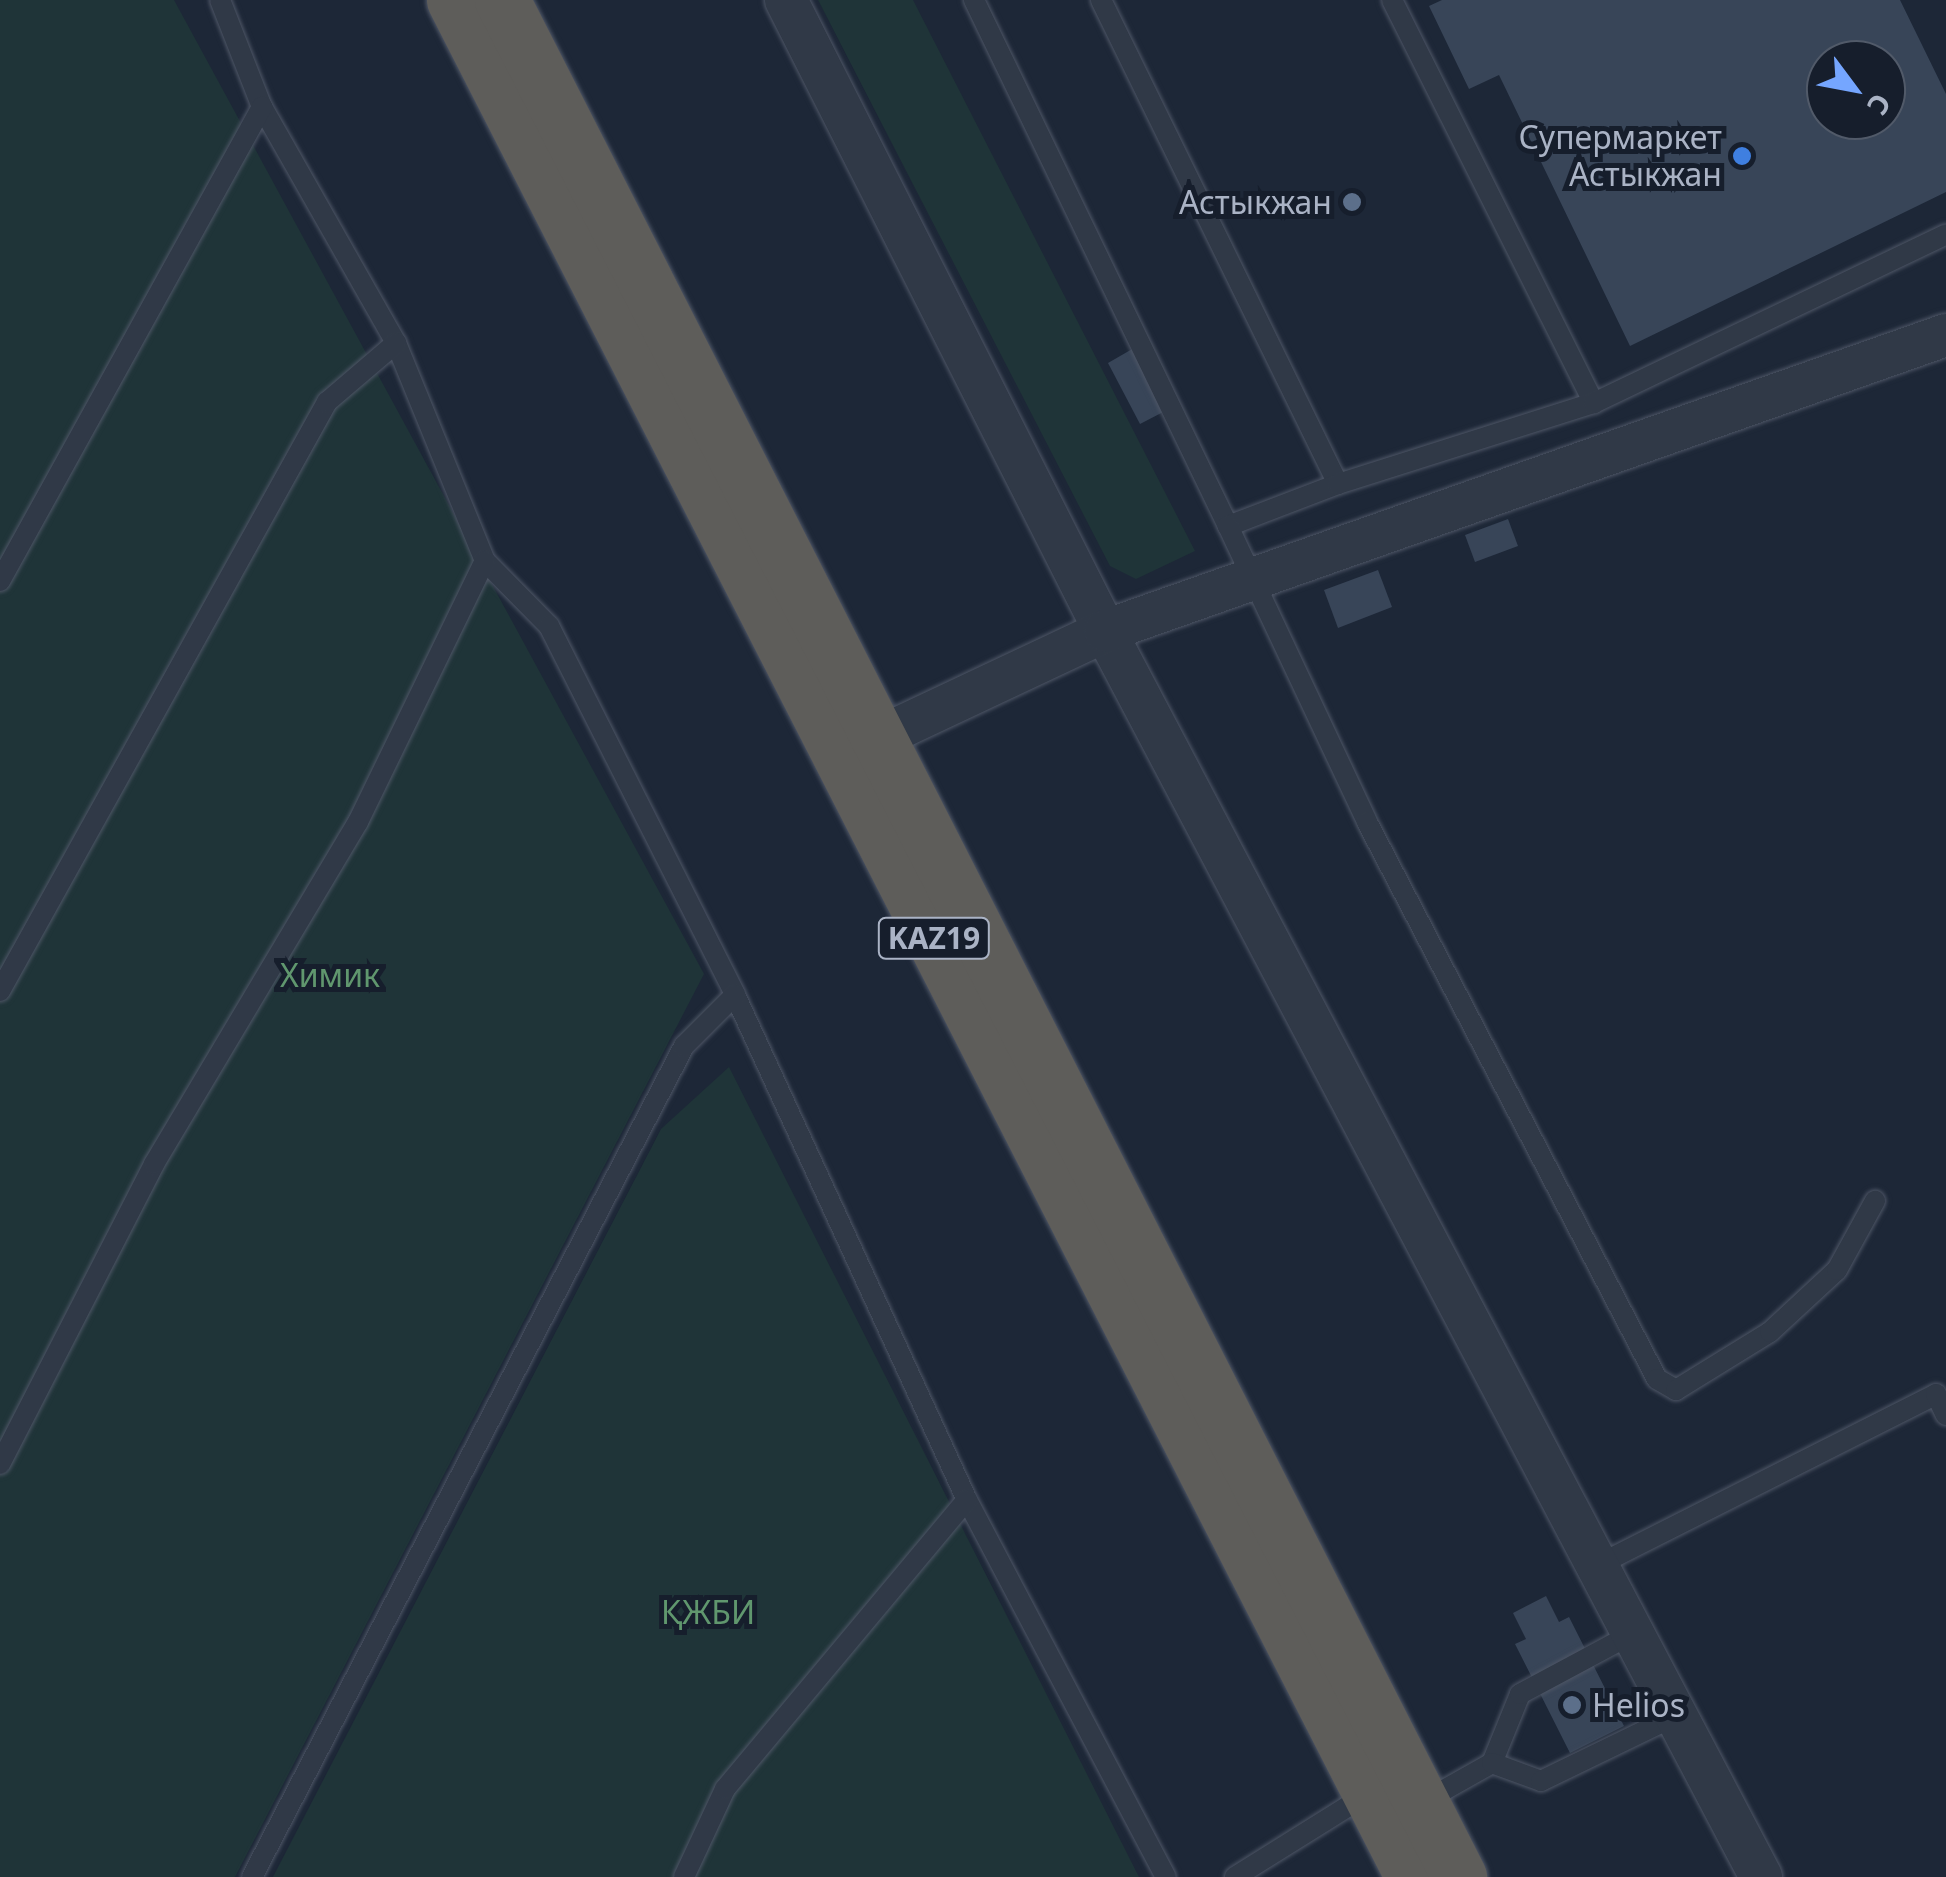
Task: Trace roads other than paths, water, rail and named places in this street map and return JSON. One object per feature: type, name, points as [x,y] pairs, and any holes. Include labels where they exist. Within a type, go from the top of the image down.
[{"type":"highway","name":"KAZ19","points":[[454,0],[1396,1798],[1459,1877]]},
{"type":"highway","name":"KAZ19","points":[[502,0],[880,737],[1396,1798],[1413,1877]]},
{"type":"street","points":[[786,0],[1105,632],[1760,1877]]},
{"type":"street","points":[[880,737],[1105,632],[1946,335]]},
{"type":"lane","points":[[220,0],[262,108],[396,342],[486,560],[549,626],[735,995],[966,1500],[1166,1877]]},
{"type":"lane","points":[[974,0],[1367,822],[1657,1380],[1676,1390],[1770,1332],[1837,1270],[1875,1201]]},
{"type":"lane","points":[[1101,0],[1338,484]]},
{"type":"lane","points":[[1392,0],[1594,403]]},
{"type":"lane","points":[[0,581],[262,108]]},
{"type":"lane","points":[[1228,526],[1338,484],[1594,403],[1946,234]]},
{"type":"lane","points":[[0,991],[327,402],[396,342]]},
{"type":"lane","points":[[0,1464],[154,1164],[358,822],[486,560]]},
{"type":"lane","points":[[252,1877],[684,1046],[735,995]]},
{"type":"lane","points":[[1596,1566],[1936,1394],[1946,1415]]},
{"type":"lane","points":[[684,1877],[726,1790],[966,1500]]},
{"type":"lane","points":[[1492,1764],[1520,1694],[1632,1634]]},
{"type":"lane","points":[[1234,1877],[1396,1798],[1492,1764],[1541,1782],[1676,1716]]},
{"type":"place","name":"Супермаркет Астыкжан","points":[[1742,156]]},
{"type":"place","name":"Астыкжан","points":[[1352,202]]},
{"type":"place","name":"Helios","points":[[1572,1705]]},
{"type":"park label","name":"Химик","points":[[330,975]]},
{"type":"park label","name":"ҚЖБИ","points":[[708,1612]]}]
